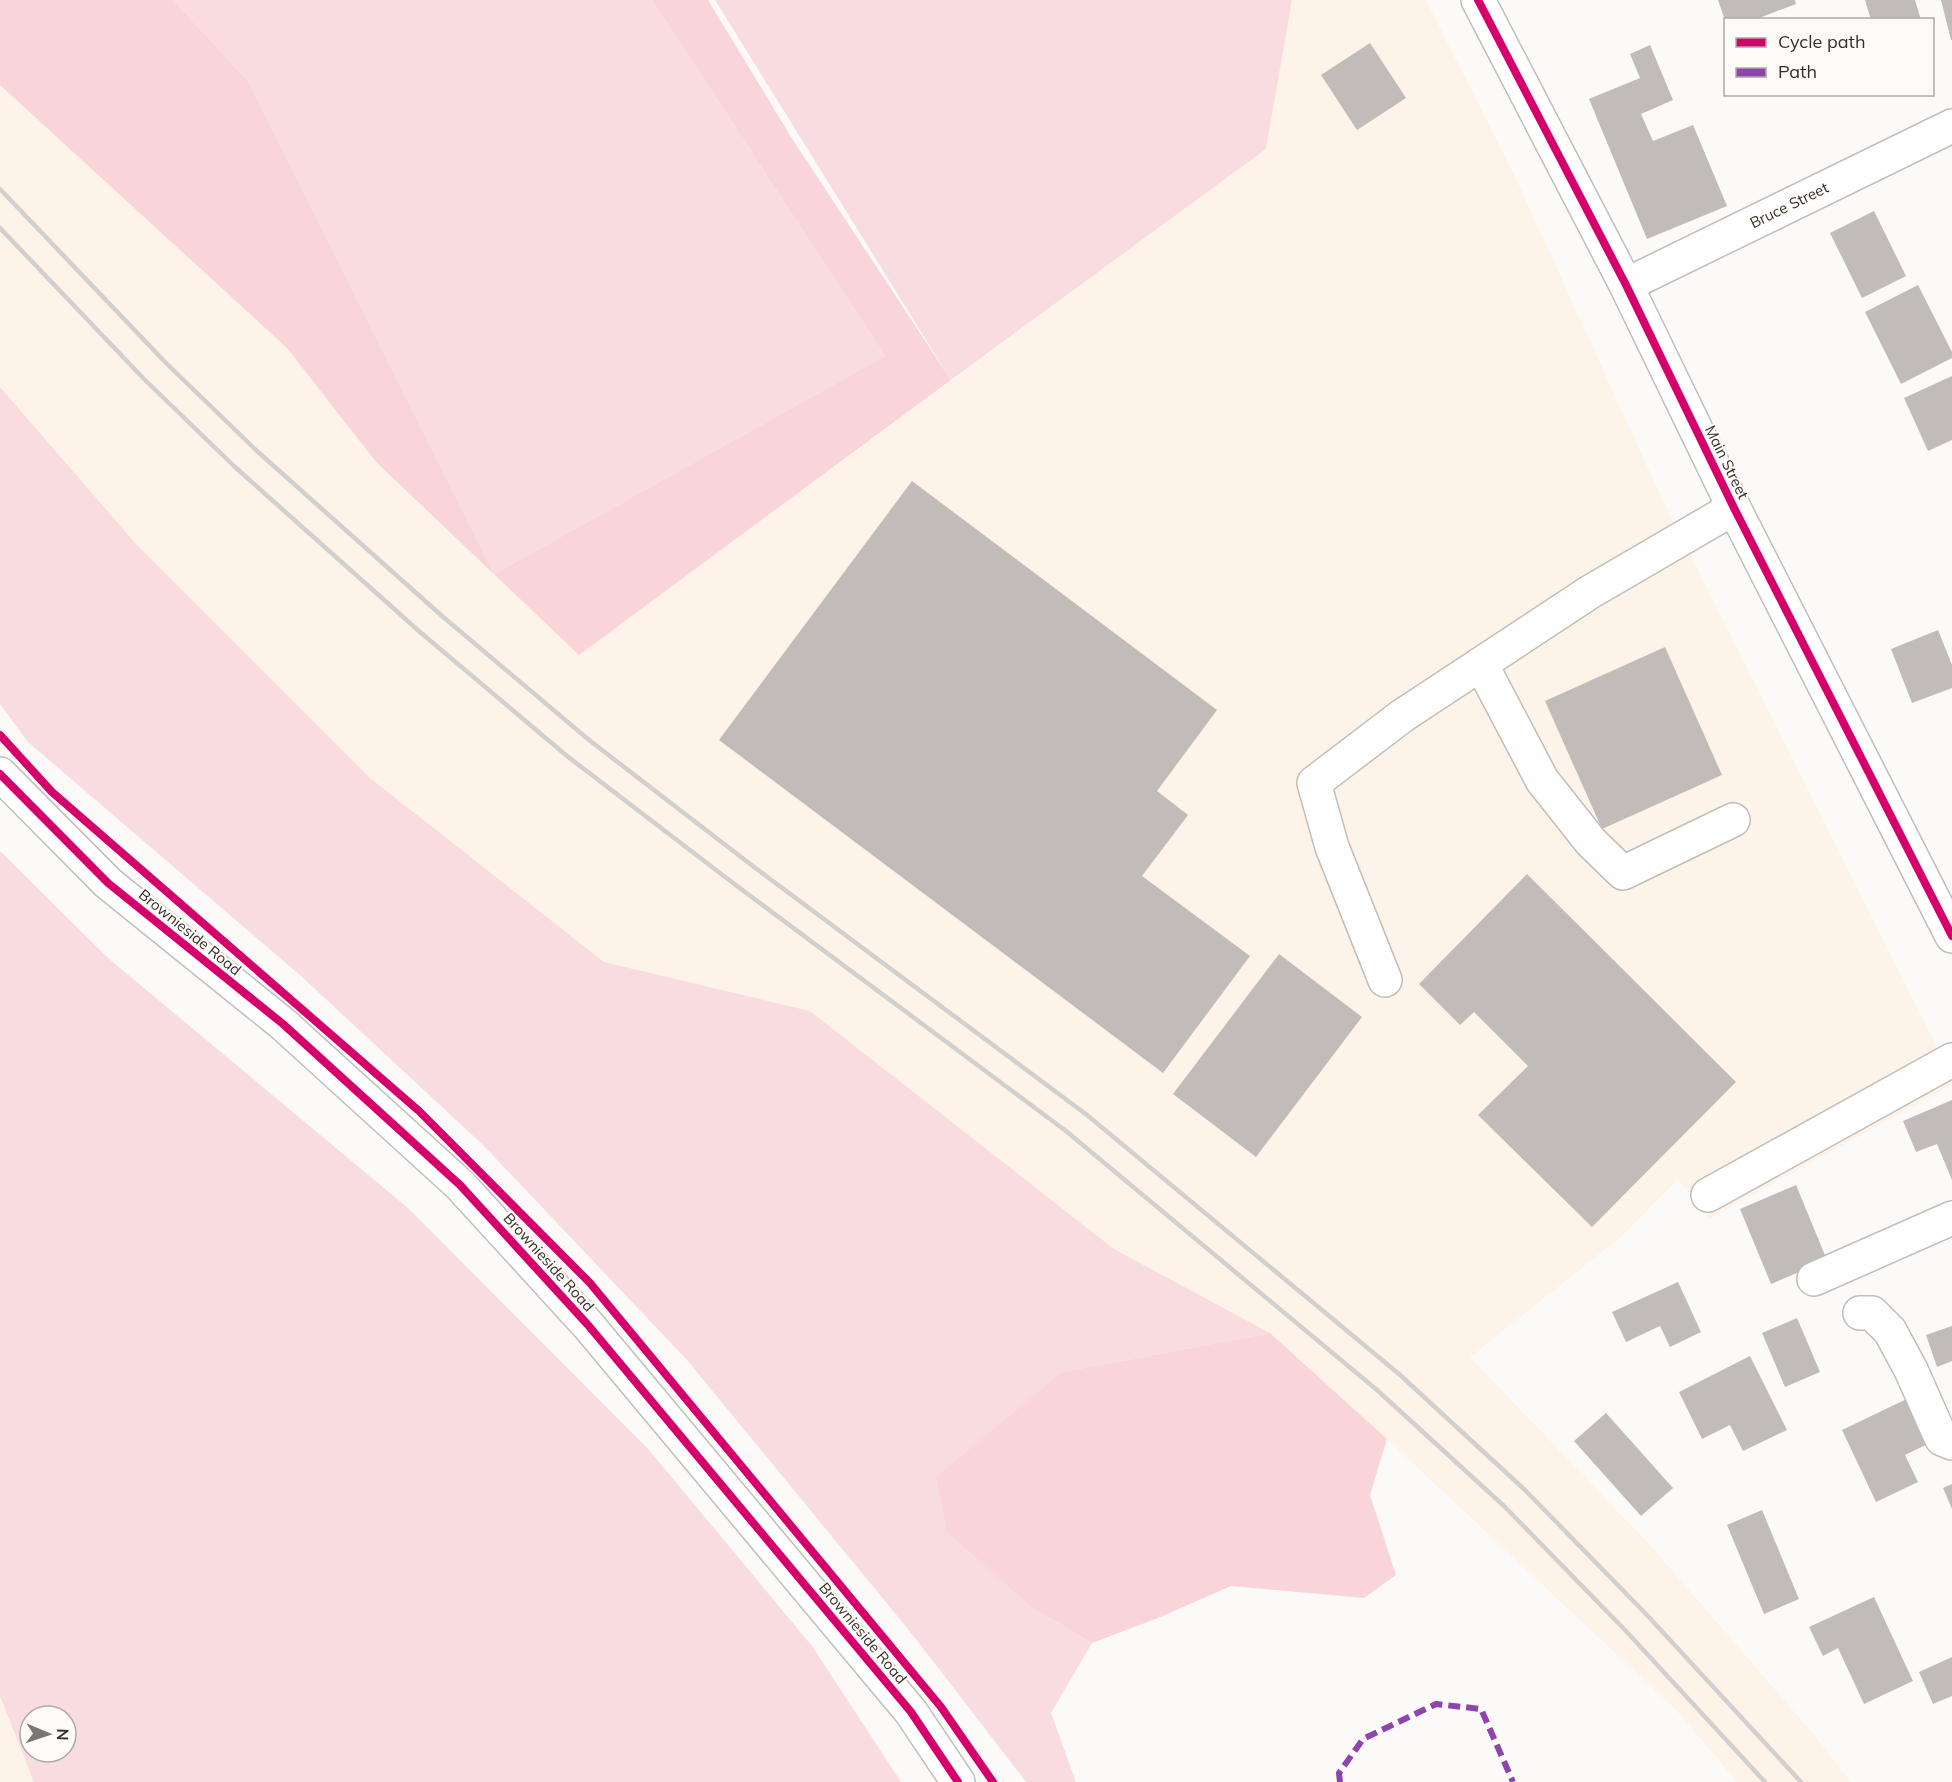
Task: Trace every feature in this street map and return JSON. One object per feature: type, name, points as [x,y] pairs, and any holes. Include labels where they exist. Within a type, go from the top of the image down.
[{"type":"street","name":"Main Street","points":[[1478,0],[1626,285],[1734,508],[1952,936]]},
{"type":"street","name":"Bruce Street","points":[[1626,285],[1952,126]]},
{"type":"street","points":[[1385,980],[1332,847],[1314,783],[1402,716],[1590,592],[1734,508]]},
{"type":"street","points":[[1481,664],[1542,780],[1591,842],[1623,873],[1733,820]]},
{"type":"street","name":"Brownieside Road","points":[[0,774],[108,883],[283,1024],[460,1185],[588,1325],[896,1694],[911,1712],[958,1782]]},
{"type":"street","points":[[1708,1195],[1952,1060]]},
{"type":"street","points":[[1814,1279],[1952,1218]]},
{"type":"street","points":[[1860,1313],[1872,1313],[1890,1331],[1911,1370],[1942,1439],[1952,1443]]},
{"type":"shaded area","points":[[0,0],[173,0],[248,81],[494,574],[885,356],[652,0],[708,0],[793,140],[951,380],[579,655],[376,462],[287,348],[0,85]]},
{"type":"shaded area","points":[[173,0],[652,0],[885,356],[494,574],[248,81]]},
{"type":"shaded area","points":[[715,0],[1292,0],[1266,149],[951,380]]},
{"type":"shaded area","points":[[1292,0],[1426,0],[1517,181],[1658,490],[1952,1077],[1952,1085],[1709,1219],[1678,1179],[1621,1237],[1470,1357],[1651,1546],[1811,1731],[1851,1782],[1737,1782],[1676,1710],[1387,1439],[1270,1333],[1114,1249],[810,1011],[604,962],[370,778],[137,545],[0,387],[0,85],[287,348],[376,462],[579,655],[1266,149]]},
{"type":"shaded area","points":[[0,387],[137,545],[370,778],[604,962],[810,1011],[1114,1249],[1270,1333],[1062,1372],[1007,1583],[1034,1609],[1092,1643],[1051,1713],[1076,1782],[1026,1782],[912,1634],[687,1360],[483,1145],[301,976],[28,742],[0,704]]},
{"type":"shaded area","points":[[0,851],[108,958],[408,1208],[649,1450],[812,1646],[901,1782],[34,1782],[27,1764],[78,1764],[78,1704],[18,1704],[18,1742],[0,1696]]},
{"type":"shaded area","points":[[1270,1333],[1387,1439],[1370,1495],[1396,1575],[1364,1598],[1231,1586],[1158,1618],[1092,1643],[1034,1609],[947,1532],[936,1477],[1062,1372]]},
{"type":"shaded area","points":[[0,1696],[18,1742],[18,1764],[27,1764],[34,1782],[0,1782]]},
{"type":"building","points":[[1718,0],[1795,0],[1796,4],[1759,18],[1724,18]]},
{"type":"building","points":[[1865,0],[1915,0],[1920,18],[1870,18]]},
{"type":"building","points":[[1941,0],[1952,0],[1952,40],[1951,40]]},
{"type":"building","points":[[1370,43],[1406,98],[1357,130],[1321,75]]},
{"type":"building","points":[[1650,45],[1673,100],[1641,114],[1653,141],[1693,125],[1727,206],[1647,239],[1589,99],[1640,78],[1630,54]]},
{"type":"building","points":[[1874,211],[1906,276],[1862,298],[1830,233]]},
{"type":"building","points":[[1918,285],[1952,352],[1952,358],[1901,384],[1865,312]]},
{"type":"building","points":[[1952,376],[1952,440],[1928,451],[1904,398]]},
{"type":"building","points":[[912,481],[1217,710],[1157,791],[1188,815],[1142,876],[1250,956],[1163,1073],[719,740]]},
{"type":"building","points":[[1938,630],[1952,665],[1952,688],[1912,703],[1891,649]]},
{"type":"building","points":[[1665,647],[1722,775],[1602,829],[1545,701]]},
{"type":"building","points":[[1527,874],[1736,1082],[1592,1227],[1478,1115],[1528,1066],[1474,1012],[1460,1025],[1419,984]]},
{"type":"building","points":[[1279,954],[1362,1017],[1256,1157],[1173,1094]]},
{"type":"building","points":[[1952,1100],[1952,1180],[1937,1144],[1916,1152],[1903,1121]]},
{"type":"building","points":[[1796,1185],[1827,1260],[1771,1284],[1740,1209]]},
{"type":"building","points":[[1678,1282],[1701,1332],[1670,1347],[1660,1326],[1626,1342],[1612,1312]]},
{"type":"building","points":[[1797,1318],[1820,1372],[1785,1387],[1762,1333]]},
{"type":"building","points":[[1952,1326],[1952,1361],[1937,1367],[1926,1335]]},
{"type":"building","points":[[1750,1356],[1787,1430],[1743,1451],[1730,1425],[1702,1439],[1679,1392]]},
{"type":"building","points":[[1915,1395],[1936,1440],[1905,1455],[1918,1482],[1876,1502],[1842,1430]]},
{"type":"building","points":[[1606,1413],[1673,1488],[1641,1516],[1574,1441]]},
{"type":"building","points":[[1952,1484],[1952,1509],[1943,1488]]},
{"type":"building","points":[[1762,1510],[1799,1599],[1764,1614],[1727,1525]]},
{"type":"building","points":[[1874,1597],[1913,1681],[1864,1704],[1838,1648],[1823,1656],[1809,1627]]},
{"type":"building","points":[[1952,1657],[1952,1696],[1933,1704],[1919,1672]]},
{"type":"railway","points":[[0,189],[166,363],[257,451],[442,616],[589,740],[754,867],[1087,1115],[1399,1374],[1525,1490],[1646,1614],[1801,1782]]},
{"type":"railway","points":[[0,228],[144,379],[235,467],[420,632],[567,756],[1066,1131],[1377,1390],[1504,1506],[1625,1630],[1765,1782]]},
{"type":"marked path","points":[[1340,1782],[1339,1773],[1363,1739],[1436,1704],[1481,1709],[1513,1782]]},
{"type":"cycle path","points":[[1478,0],[1626,285],[1734,508],[1952,936]]},
{"type":"cycle path","points":[[0,735],[52,792],[419,1111],[590,1283],[941,1707],[993,1782]]},
{"type":"cycle path","points":[[0,774],[108,883],[283,1024],[460,1185],[588,1325],[911,1712],[958,1782]]}]
